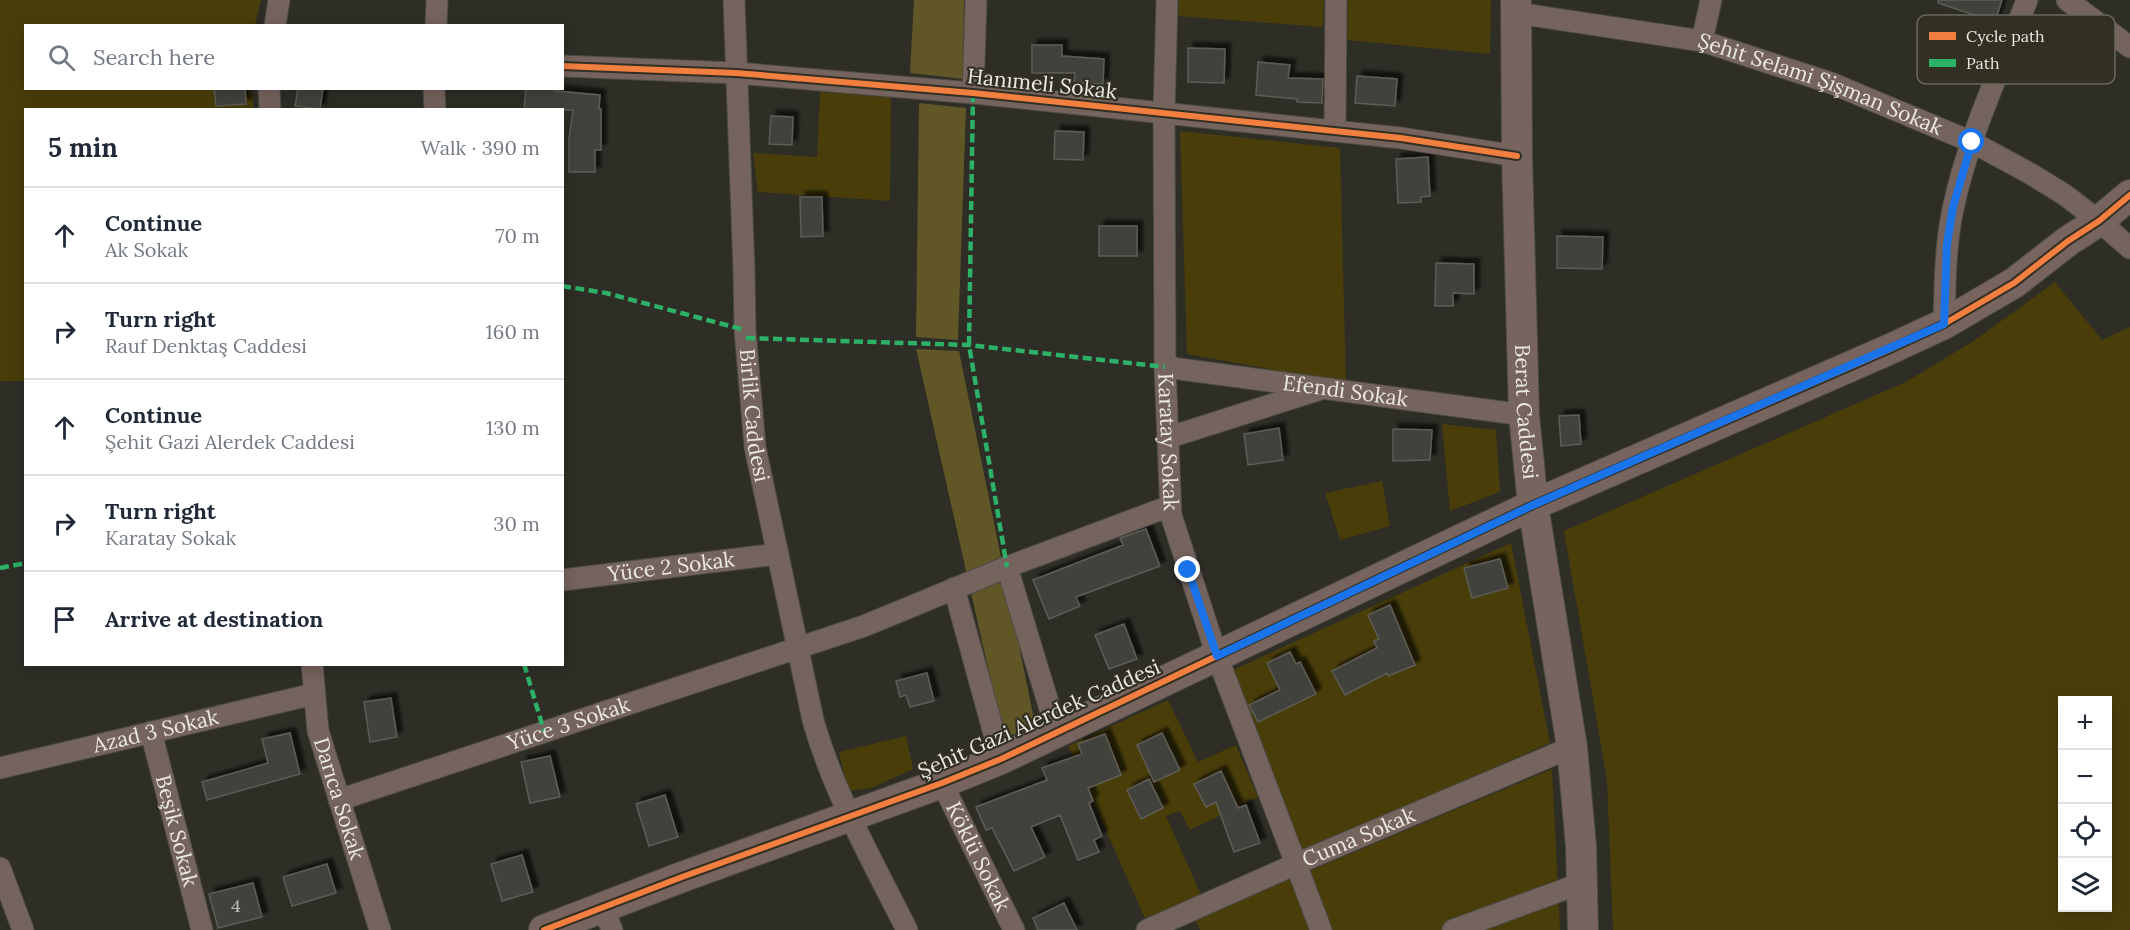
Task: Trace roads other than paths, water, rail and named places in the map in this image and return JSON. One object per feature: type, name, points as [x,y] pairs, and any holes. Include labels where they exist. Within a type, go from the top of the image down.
[{"type":"street","points":[[275,24],[279,0]]},
{"type":"street","points":[[435,24],[437,0]]},
{"type":"street","name":"Birlik Caddesi","points":[[734,0],[747,379],[755,447],[820,747],[907,930]]},
{"type":"street","points":[[973,93],[976,0]]},
{"type":"street","name":"Karatay Sokak","points":[[1167,0],[1164,114],[1165,367],[1170,506],[1178,540],[1217,656],[1320,930]]},
{"type":"street","points":[[1335,131],[1336,0]]},
{"type":"street","points":[[1702,41],[1711,0]]},
{"type":"street","points":[[2021,15],[2027,0]]},
{"type":"street","points":[[2067,0],[2087,15]]},
{"type":"street","name":"Şehit Selami Şişman Sokak","points":[[1516,7],[1702,41],[1831,83],[1972,142],[2065,195],[2130,248]]},
{"type":"street","name":"Berat Caddesi","points":[[1516,7],[1517,156],[1524,415],[1533,505],[1572,747],[1581,846],[1582,930]]},
{"type":"street","points":[[2115,36],[2130,47]]},
{"type":"street","name":"Hanımeli Sokak","points":[[564,66],[736,73],[973,93],[1401,138],[1517,156]]},
{"type":"street","points":[[1944,324],[1947,244],[1953,207],[1972,142],[1994,84]]},
{"type":"street","points":[[268,90],[270,108]]},
{"type":"street","points":[[434,90],[435,108]]},
{"type":"street","name":"Şehit Gazi Alerdek Caddesi","points":[[544,930],[608,919],[851,816],[1001,759],[1533,505],[1944,324],[2013,283],[2068,241],[2099,221],[2130,195]]},
{"type":"street","name":"Efendi Sokak","points":[[1165,367],[1524,415]]},
{"type":"street","points":[[1167,438],[1324,388]]},
{"type":"street","name":"Yüce 3 Sokak","points":[[339,800],[864,626],[1007,567],[1170,506]]},
{"type":"street","name":"Yüce 2 Sokak","points":[[564,580],[778,554]]},
{"type":"street","points":[[1007,567],[1057,732]]},
{"type":"street","points":[[954,588],[1001,759]]},
{"type":"street","name":"Darıca Sokak","points":[[312,666],[318,731],[380,930]]},
{"type":"street","name":"Azad 3 Sokak","points":[[0,768],[314,694]]},
{"type":"street","name":"Beşik Sokak","points":[[151,732],[202,930]]},
{"type":"street","name":"Cuma Sokak","points":[[1147,930],[1572,747]]},
{"type":"street","name":"Köklü Sokak","points":[[942,783],[1014,930]]},
{"type":"street","points":[[0,868],[23,930]]},
{"type":"street","points":[[1452,930],[1582,883]]}]
